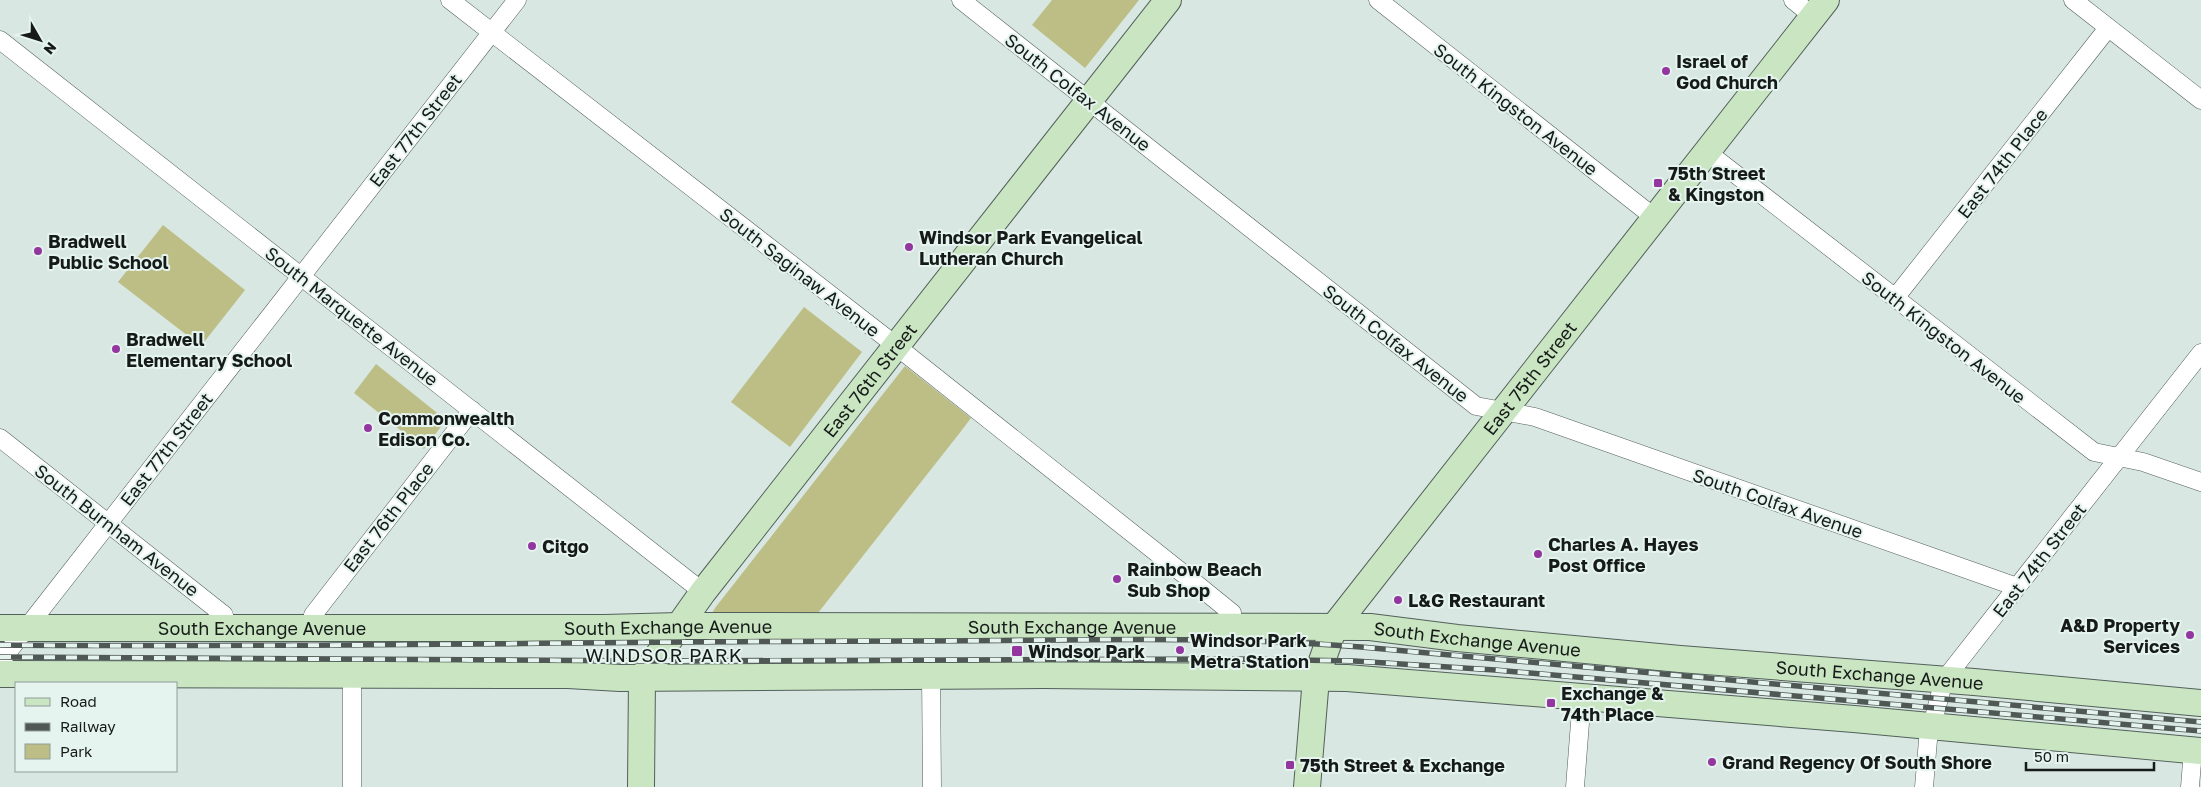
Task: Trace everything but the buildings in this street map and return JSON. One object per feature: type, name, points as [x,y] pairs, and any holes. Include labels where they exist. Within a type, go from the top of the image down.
[{"type":"street","name":"South Saginaw Avenue","points":[[450,0],[896,347],[1232,613],[1232,626]]},
{"type":"street","name":"East 77th Street","points":[[0,662],[517,0]]},
{"type":"street","name":"South Colfax Avenue","points":[[961,0],[1476,406],[1535,418],[2017,587]]},
{"type":"street","name":"East 76th Street","points":[[642,678],[704,592],[1168,0]]},
{"type":"street","name":"South Kingston Avenue","points":[[1378,0],[1655,218]]},
{"type":"street","points":[[1793,0],[1820,8]]},
{"type":"street","points":[[2073,0],[2201,100]]},
{"type":"street","name":"East 75th Street","points":[[1307,787],[1316,678],[1334,627],[1820,8]]},
{"type":"street","name":"East 74th Place","points":[[1895,298],[2108,28]]},
{"type":"street","name":"South Marquette Avenue","points":[[0,40],[704,592]]},
{"type":"street","name":"South Kingston Avenue","points":[[1707,152],[2094,452],[2143,462],[2201,482]]},
{"type":"street","name":"East 74th Street","points":[[1924,787],[1931,726],[1944,680],[2201,353]]},
{"type":"street","name":"East 76th Place","points":[[311,627],[313,616],[472,410]]},
{"type":"street","name":"South Burnham Avenue","points":[[0,438],[224,615],[225,628]]},
{"type":"street","name":"South Exchange Avenue","points":[[0,628],[604,628],[679,626],[1370,627],[1467,639],[1671,658],[2201,703]]},
{"type":"street","points":[[0,674],[568,675],[642,678],[931,675],[1316,678],[1428,683],[2197,751],[2190,787]]},
{"type":"street","points":[[352,675],[352,787]]},
{"type":"street","points":[[931,675],[932,787]]},
{"type":"street","points":[[641,787],[642,678]]},
{"type":"street","points":[[1575,787],[1582,697]]},
{"type":"green space","points":[[1052,0],[1139,0],[1085,68],[1032,25]]},
{"type":"green space","points":[[163,225],[245,290],[201,346],[118,282]]},
{"type":"green space","points":[[804,307],[862,352],[790,447],[731,402]]},
{"type":"green space","points":[[376,364],[446,420],[424,449],[354,393]]},
{"type":"green space","points":[[905,366],[971,418],[962,430],[814,618],[713,617],[712,613],[715,608]]},
{"type":"railway","points":[[0,645],[229,646],[687,642],[1250,641],[1361,647],[2201,722]]},
{"type":"railway","points":[[0,657],[653,661],[1235,659],[1354,661],[1495,670],[2201,731]]},
{"type":"place","name":"Israel of God Church","points":[[1666,71]]},
{"type":"place","name":"75th Street & Kingston","points":[[1658,183]]},
{"type":"place","name":"Windsor Park Evangelical Lutheran Church","points":[[909,247]]},
{"type":"place","name":"Bradwell Public School","points":[[38,251]]},
{"type":"place","name":"Bradwell Elementary School","points":[[116,349]]},
{"type":"place","name":"Commonwealth Edison Co.","points":[[368,428]]},
{"type":"place","name":"Citgo","points":[[532,546]]},
{"type":"place","name":"Charles A. Hayes Post Office","points":[[1538,554]]},
{"type":"place","name":"Rainbow Beach Sub Shop","points":[[1117,579]]},
{"type":"place","name":"L&G Restaurant","points":[[1398,600]]},
{"type":"place","name":"A&D Property Services","points":[[2190,635]]},
{"type":"place","name":"Windsor Park Metra Station","points":[[1180,650]]},
{"type":"place","name":"Windsor Park","points":[[1017,651]]},
{"type":"place","name":"Exchange & 74th Place","points":[[1551,703]]},
{"type":"place","name":"Grand Regency Of South Shore","points":[[1712,762]]},
{"type":"place","name":"75th Street & Exchange","points":[[1290,765]]},
{"type":"district","name":"WINDSOR PARK","points":[[664,654]]}]
